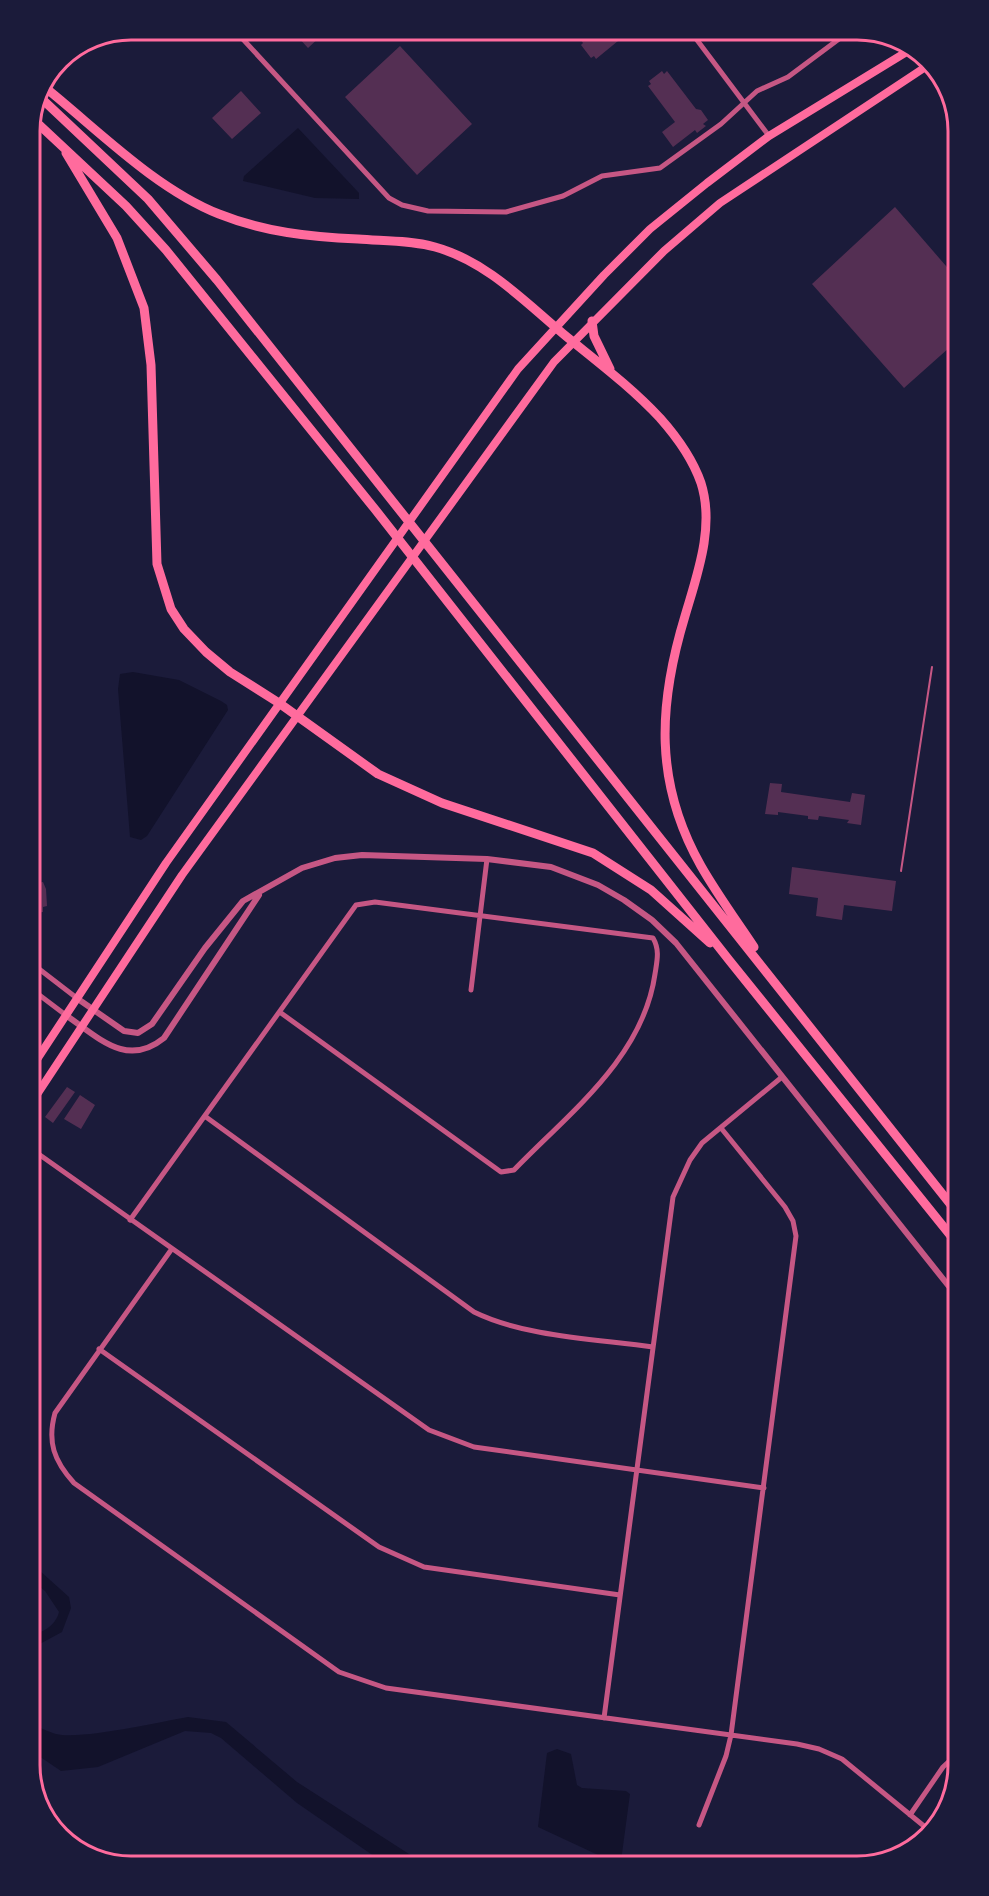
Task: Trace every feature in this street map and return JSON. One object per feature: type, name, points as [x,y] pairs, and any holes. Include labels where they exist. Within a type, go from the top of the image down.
[{"type":"highway","points":[[50,92],[160,180],[216,213],[255,227],[288,233],[406,242],[456,253],[482,267],[613,373],[666,426],[679,442],[702,485],[705,540],[669,675],[664,721],[666,768],[671,796],[701,866],[780,987]]},
{"type":"highway","points":[[46,102],[148,199],[217,280],[948,1201]]},
{"type":"highway","points":[[41,126],[126,206],[166,250],[374,508],[729,960],[948,1232]]},
{"type":"highway","points":[[58,140],[117,238],[144,308],[151,365],[155,547],[163,588],[171,609],[184,629],[230,672],[279,703],[351,757],[408,789],[593,853],[651,890],[729,960]]},
{"type":"highway","points":[[592,321],[594,336],[613,373]]},
{"type":"main road","points":[[40,1055],[166,863],[511,378],[555,327],[650,229],[769,136],[904,54]]},
{"type":"main road","points":[[40,1090],[182,875],[532,389],[572,341],[664,250],[720,203],[923,68]]},
{"type":"street","points":[[244,40],[379,189],[402,205],[428,211],[516,211],[563,196],[602,176],[660,168],[721,124],[757,91],[788,77],[836,41]]},
{"type":"street","points":[[699,41],[769,136]]},
{"type":"street","points":[[40,970],[124,1032],[138,1033],[152,1024],[205,948],[243,901],[260,894],[292,872],[334,858],[362,855],[520,861],[570,874],[598,885],[652,920],[676,942],[948,1285]]},
{"type":"street","points":[[471,990],[487,859]]},
{"type":"street","points":[[40,996],[117,1048],[142,1051],[154,1046],[164,1038],[260,894]]},
{"type":"street","points":[[130,1220],[206,1118],[356,905],[363,902],[652,938],[657,945],[649,1002],[625,1053],[514,1170],[506,1172],[501,1172],[281,1013]]},
{"type":"street","points":[[604,1718],[673,1197],[690,1160],[702,1143],[782,1077]]},
{"type":"street","points":[[206,1118],[474,1312],[519,1328],[653,1347]]},
{"type":"street","points":[[699,1825],[726,1756],[731,1735],[796,1236],[793,1221],[785,1207],[721,1128]]},
{"type":"street","points":[[40,1155],[171,1250],[429,1430],[474,1447],[764,1488]]},
{"type":"street","points":[[171,1250],[55,1413],[50,1442],[54,1456],[74,1483],[339,1672],[386,1688],[819,1749],[842,1759],[924,1826]]},
{"type":"street","points":[[99,1349],[379,1547],[401,1559],[424,1567],[620,1595]]},
{"type":"street","points":[[910,1815],[948,1762]]},
{"type":"lane","points":[[901,871],[932,667]]},
{"type":"shaded area","points":[[298,128],[359,193],[359,199],[315,198],[243,181],[244,176]]},
{"type":"shaded area","points":[[133,672],[179,680],[221,701],[227,705],[228,710],[147,836],[141,840],[130,837],[118,689],[120,674]]},
{"type":"shaded area","points":[[40,1571],[69,1597],[71,1608],[62,1632],[40,1644],[40,1632],[55,1621],[59,1612],[40,1587]]},
{"type":"shaded area","points":[[188,1717],[226,1722],[297,1782],[411,1855],[373,1855],[297,1803],[221,1738],[211,1733],[185,1731],[98,1767],[61,1771],[40,1757],[40,1727],[56,1734],[83,1735]]},
{"type":"shaded area","points":[[557,1749],[571,1754],[577,1785],[582,1788],[626,1791],[630,1794],[622,1856],[600,1856],[538,1827],[547,1753]]},
{"type":"building","points":[[301,40],[316,40],[308,48]]},
{"type":"building","points":[[581,41],[618,41],[596,59],[594,56],[591,58],[581,45],[583,43]]},
{"type":"building","points":[[400,46],[472,124],[417,175],[345,97]]},
{"type":"building","points":[[662,71],[664,74],[667,71],[696,109],[701,110],[708,120],[703,124],[706,126],[697,133],[695,130],[673,147],[662,132],[675,122],[648,86],[651,84],[649,81]]},
{"type":"building","points":[[241,91],[261,113],[232,139],[212,118]]},
{"type":"building","points":[[895,207],[948,268],[948,349],[904,388],[812,284]]},
{"type":"building","points":[[770,783],[782,784],[781,792],[850,802],[852,793],[865,795],[861,825],[847,823],[849,820],[819,816],[818,820],[808,819],[808,816],[778,812],[778,815],[765,814]]},
{"type":"building","points":[[792,867],[896,881],[892,911],[844,905],[842,920],[816,916],[818,898],[789,894]]},
{"type":"building","points":[[41,882],[43,882],[46,889],[47,906],[43,907],[43,912],[41,912]]},
{"type":"building","points":[[67,1087],[75,1092],[53,1123],[45,1117]]},
{"type":"building","points":[[80,1095],[95,1105],[81,1129],[64,1119]]}]
